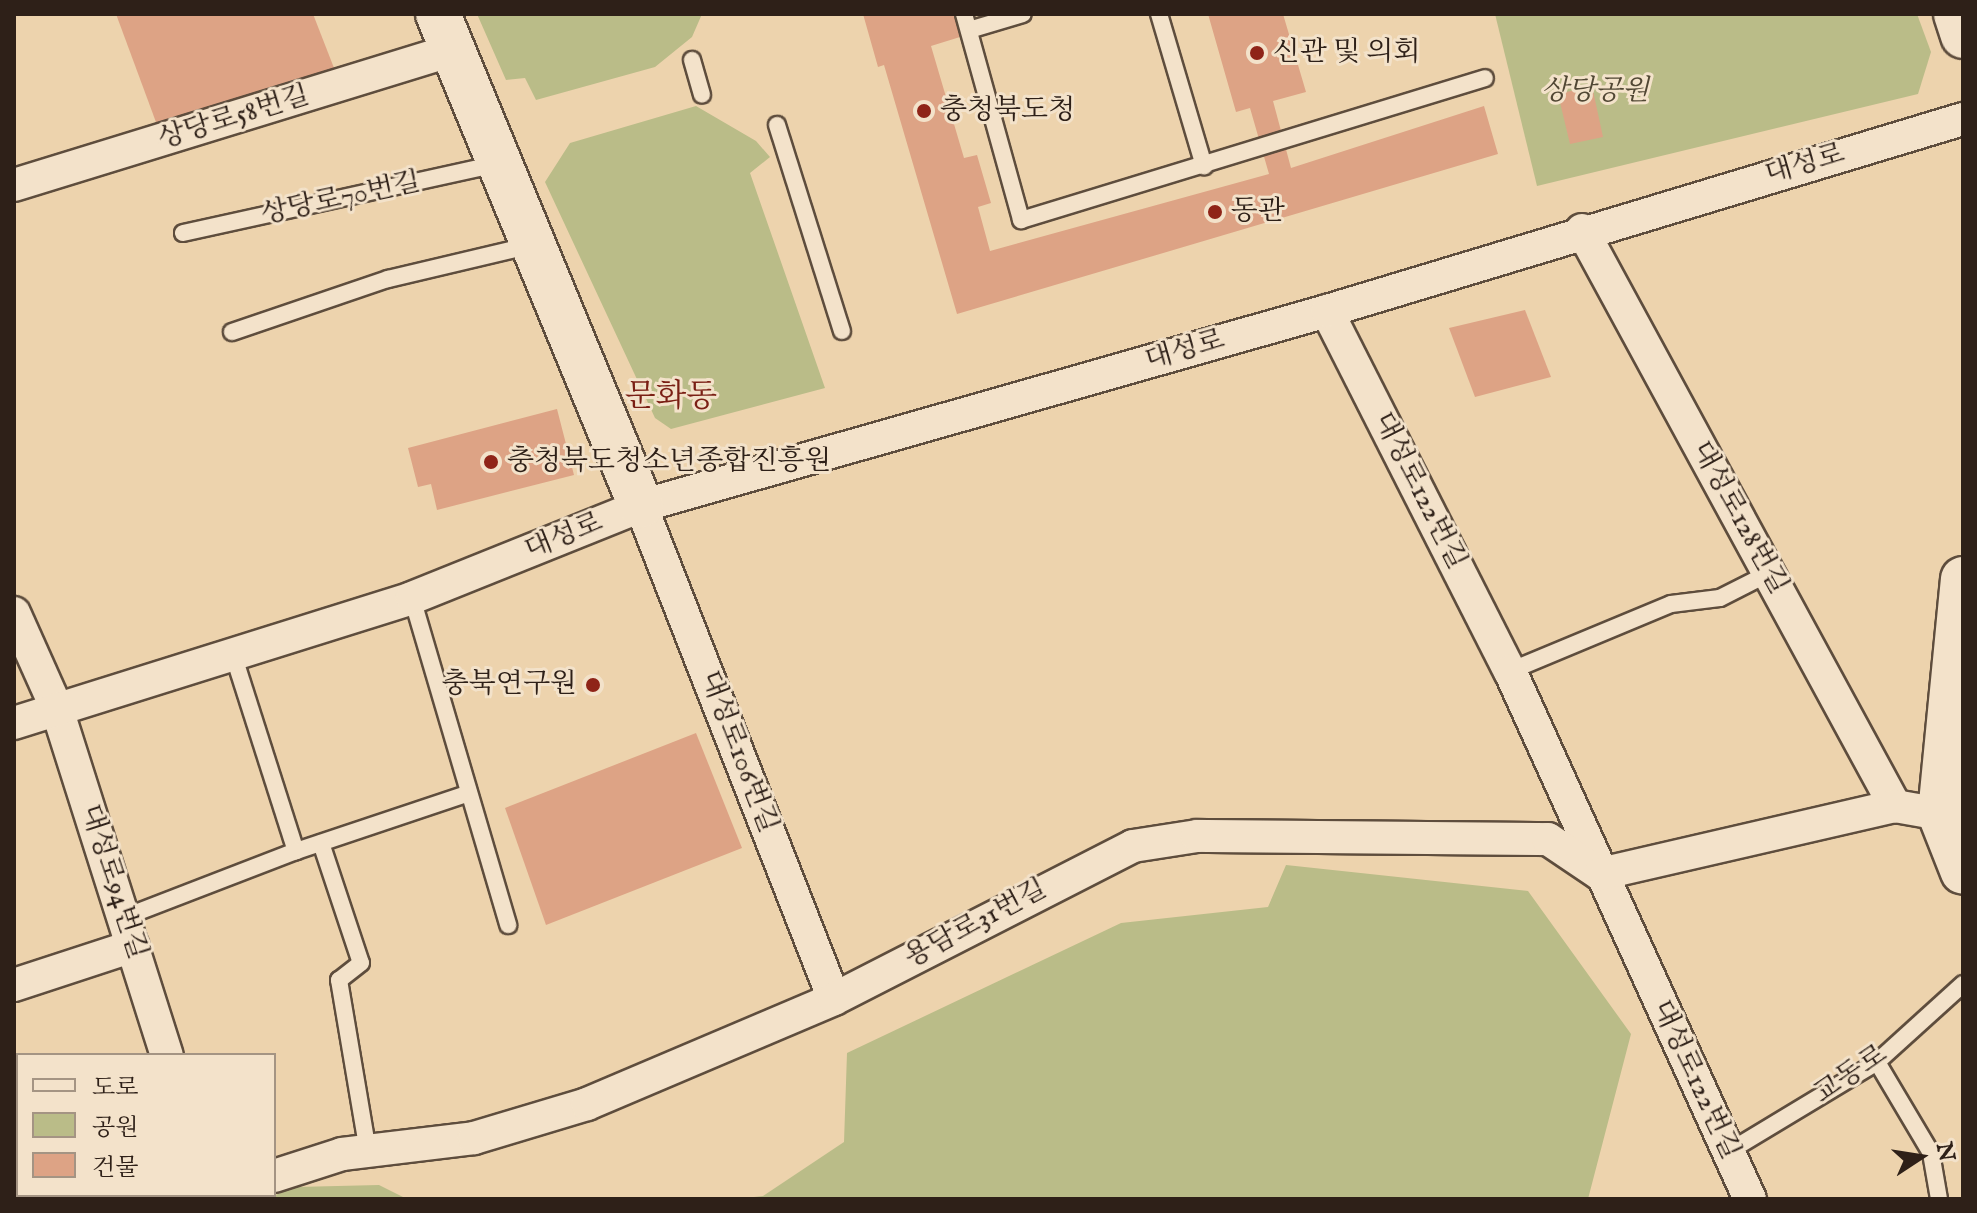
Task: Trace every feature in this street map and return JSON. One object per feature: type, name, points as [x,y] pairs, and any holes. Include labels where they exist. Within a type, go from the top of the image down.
[{"type":"street","points":[[1956,14],[1963,36]]},
{"type":"street","points":[[446,32],[641,506]]},
{"type":"street","name":"상당로58번길","points":[[14,185],[446,32]]},
{"type":"street","name":"대성로","points":[[14,723],[412,598],[641,506],[1327,311],[1582,230],[1963,119]]},
{"type":"street","name":"대성로128번길","points":[[1582,230],[1895,806]]},
{"type":"street","name":"대성로122번길","points":[[1327,311],[1510,671],[1750,1199]]},
{"type":"street","name":"대성로106번길","points":[[641,506],[834,999]]},
{"type":"street","points":[[1963,579],[1949,790],[1963,872]]},
{"type":"street","points":[[14,613],[57,709]]},
{"type":"street","name":"대성로94번길","points":[[57,709],[166,1053]]},
{"type":"street","points":[[1600,874],[1895,806],[1949,790]]},
{"type":"street","name":"용담로31번길","points":[[276,1175],[368,1151],[474,1138],[587,1104],[834,999],[1084,868],[1133,846],[1184,838],[1548,839],[1600,874]]},
{"type":"street","points":[[14,985],[129,932]]},
{"type":"lane","points":[[1023,14],[967,22],[1021,220],[1485,78]]},
{"type":"lane","points":[[1159,14],[1204,166]]},
{"type":"lane","points":[[692,60],[702,95]]},
{"type":"lane","points":[[777,125],[842,331]]},
{"type":"lane","name":"상당로70번길","points":[[183,233],[500,164]]},
{"type":"lane","points":[[232,332],[388,279],[533,245]]},
{"type":"lane","points":[[1510,671],[1671,604],[1720,598],[1769,573]]},
{"type":"lane","points":[[412,598],[508,925]]},
{"type":"lane","points":[[233,654],[296,851]]},
{"type":"lane","points":[[129,932],[296,851],[469,793]]},
{"type":"lane","points":[[321,843],[361,963],[339,980],[368,1151]]},
{"type":"lane","name":"교동로","points":[[1728,1152],[1877,1062],[1963,984]]},
{"type":"lane","points":[[1877,1062],[1931,1153],[1939,1199]]},
{"type":"green space","points":[[477,14],[702,14],[692,37],[655,67],[536,100],[525,78],[506,80]]},
{"type":"green space","name":"상당공원","points":[[1495,14],[1917,14],[1931,52],[1918,94],[1537,186]]},
{"type":"green space","points":[[696,106],[756,141],[770,157],[750,173],[825,388],[671,429],[655,418],[545,182],[570,143]]},
{"type":"green space","points":[[1286,865],[1528,891],[1631,1034],[1588,1199],[736,1199],[763,1196],[844,1142],[847,1053],[1121,923],[1268,907]]},
{"type":"green space","points":[[379,1185],[407,1199],[265,1199],[296,1187]]},
{"type":"building","points":[[116,14],[313,14],[334,68],[160,133]]},
{"type":"building","points":[[863,14],[954,14],[960,37],[931,46],[964,158],[977,155],[991,203],[978,207],[990,251],[1269,174],[1250,108],[1236,112],[1208,14],[1283,14],[1306,92],[1273,101],[1291,168],[1484,106],[1498,154],[957,314],[884,65],[878,67]]},
{"type":"building","points":[[1592,86],[1603,137],[1570,144],[1558,94]]},
{"type":"building","points":[[1525,310],[1551,377],[1475,397],[1449,328]]},
{"type":"building","name":"충청북도청소년종합진흥원","points":[[557,409],[574,475],[437,510],[431,484],[418,487],[408,448]]},
{"type":"building","points":[[696,733],[742,848],[546,925],[505,808]]},
{"type":"place","name":"신관 및 의회","points":[[1257,53]]},
{"type":"place","name":"충청북도청","points":[[924,111]]},
{"type":"place","name":"동관","points":[[1215,212]]},
{"type":"place","name":"충청북도청소년종합진흥원","points":[[491,462]]},
{"type":"place","name":"충북연구원","points":[[593,685]]},
{"type":"district","name":"문화동","points":[[671,398]]}]
